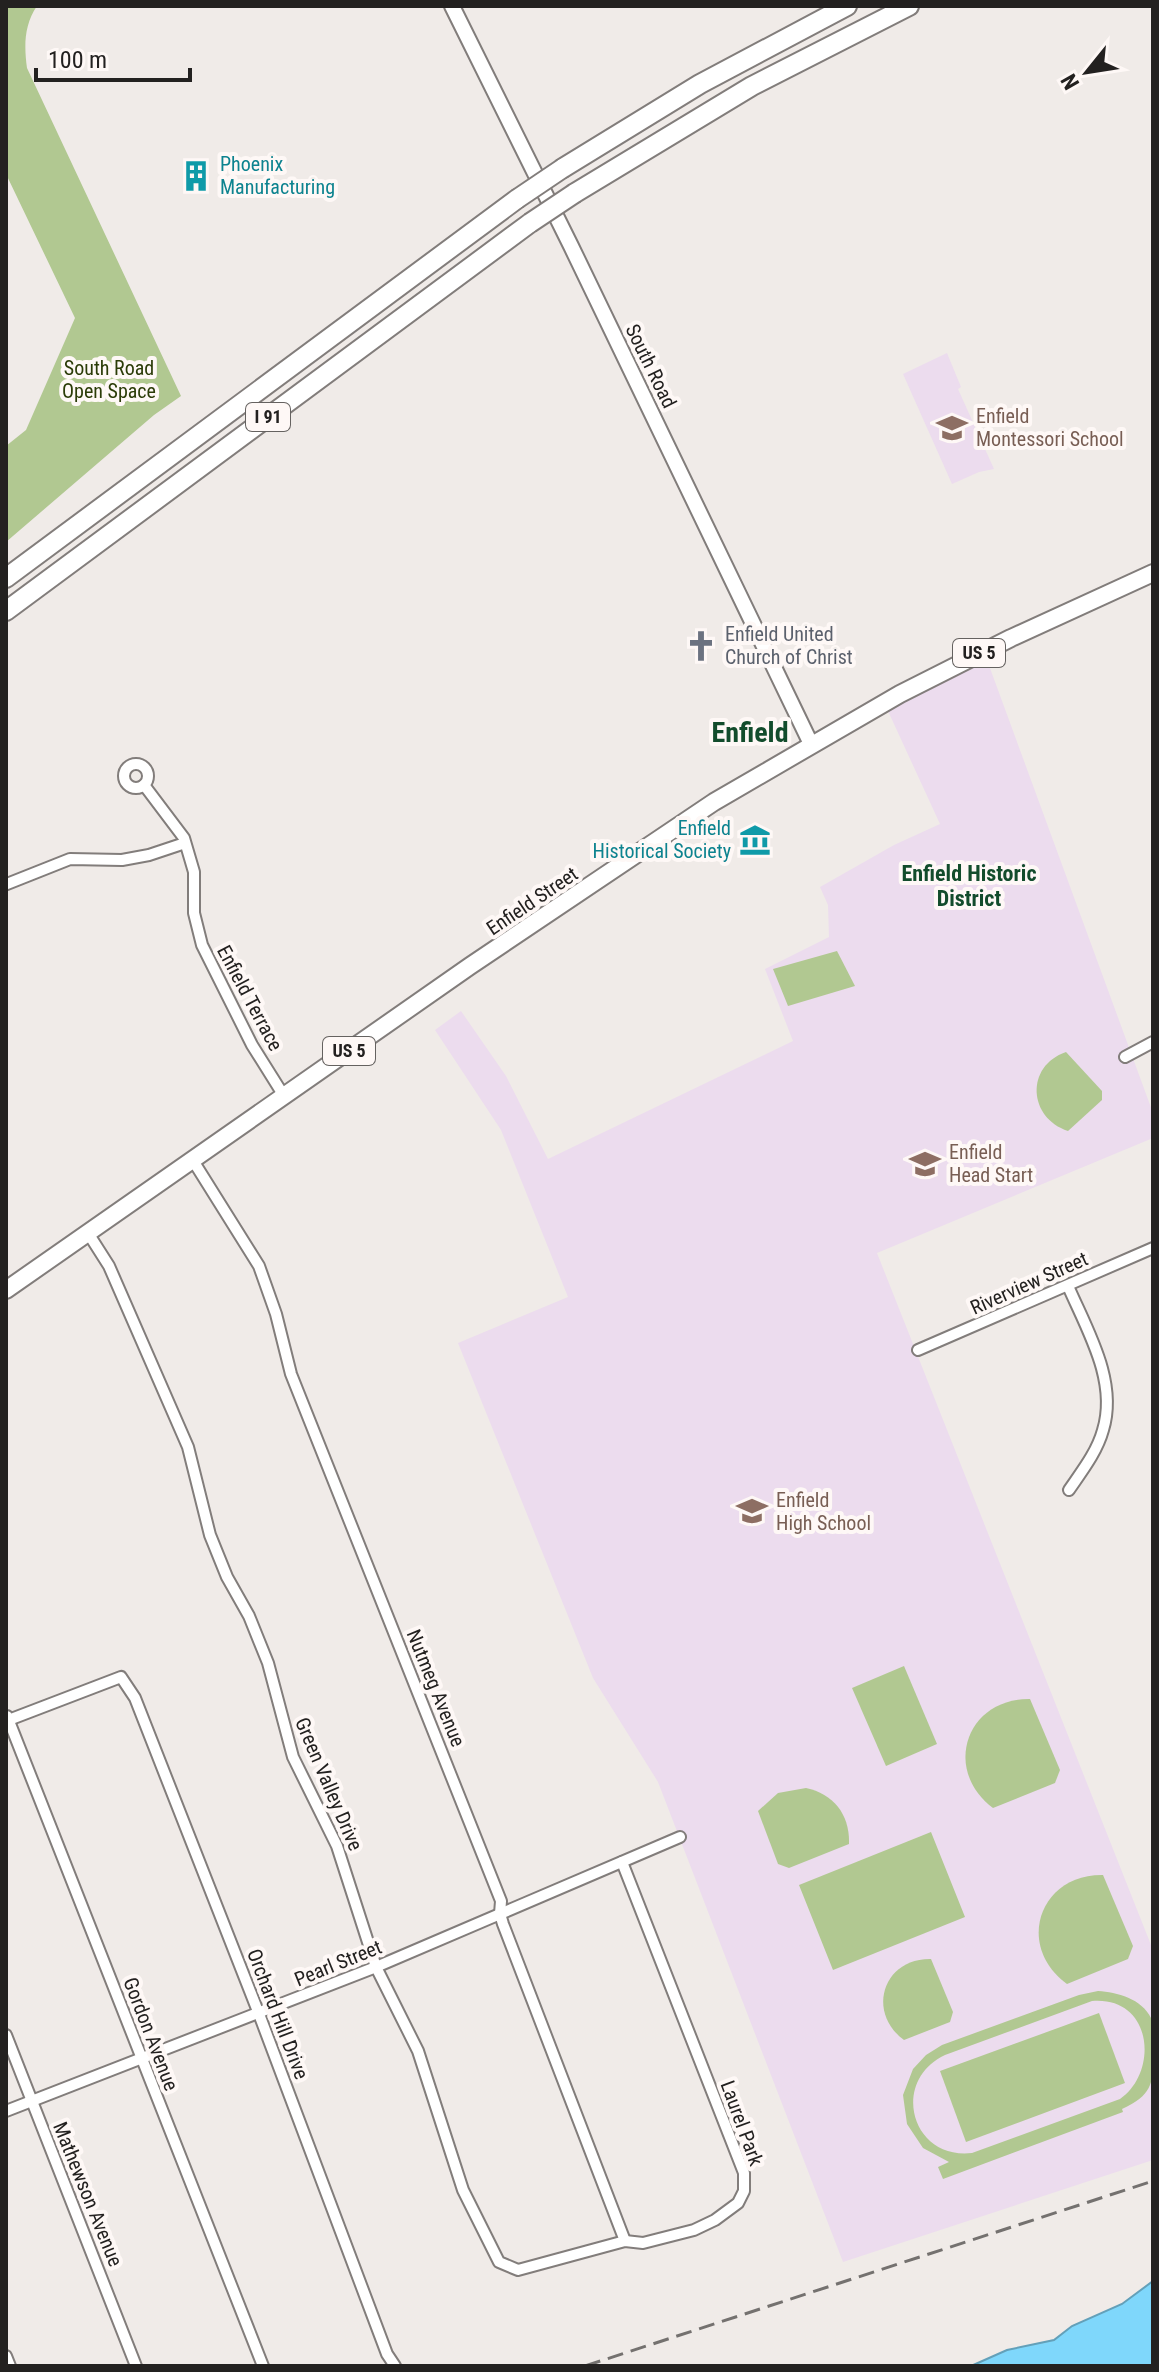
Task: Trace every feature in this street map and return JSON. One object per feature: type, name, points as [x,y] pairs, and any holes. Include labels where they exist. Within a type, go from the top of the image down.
[{"type":"highway","name":"I 91","points":[[6,578],[517,199],[722,72],[847,6]]},
{"type":"highway","name":"I 91","points":[[6,611],[530,223],[752,86],[909,6]]},
{"type":"main road","name":"South Road","points":[[452,6],[811,744]]},
{"type":"main road","name":"Enfield Street","points":[[6,1290],[686,820],[811,744],[958,664],[1153,573]]},
{"type":"street","name":"Enfield Terrace","points":[[144,785],[162,806],[185,843],[194,872],[194,913],[202,945],[252,1045],[284,1096]]},
{"type":"street","points":[[7,884],[70,859],[122,860],[185,843]]},
{"type":"street","points":[[1125,1057],[1153,1042]]},
{"type":"street","name":"Nutmeg Avenue","points":[[192,1159],[259,1266],[276,1314],[291,1374],[501,1901],[500,1914],[625,2241]]},
{"type":"street","name":"Green Valley Drive","points":[[88,1233],[109,1266],[188,1447],[210,1535],[227,1577],[264,1650],[293,1757],[337,1846],[376,1967],[418,2051],[463,2190],[499,2262]]},
{"type":"street","name":"Riverview Street","points":[[918,1350],[1153,1248]]},
{"type":"street","points":[[1068,1286],[1107,1384],[1108,1407],[1103,1431],[1090,1459],[1069,1490]]},
{"type":"street","name":"Orchard Hill Drive","points":[[7,1719],[121,1677],[135,1698],[259,2014],[387,2354],[395,2366]]},
{"type":"street","name":"Gordon Avenue","points":[[7,1719],[263,2366]]},
{"type":"street","name":"Pearl Street","points":[[6,2111],[376,1967],[680,1837]]},
{"type":"street","name":"Laurel Park","points":[[499,2262],[518,2270],[625,2241],[643,2243],[670,2237],[715,2220],[738,2203],[744,2191],[744,2173],[622,1862]]},
{"type":"street","name":"Mathewson Avenue","points":[[6,2035],[136,2366]]},
{"type":"street","points":[[6,2356],[10,2366]]},
{"type":"shaded area","name":"Enfield Montessori School","points":[[947,353],[961,387],[958,389],[994,469],[952,484],[903,374]]},
{"type":"shaded area","name":"Enfield High School","points":[[987,660],[1153,1113],[1153,1138],[877,1253],[1153,1950],[1153,2160],[843,2262],[658,1782],[593,1678],[458,1343],[568,1297],[501,1130],[435,1030],[461,1011],[506,1076],[548,1159],[793,1041],[765,969],[829,937],[828,905],[820,887],[894,845],[940,824],[888,711]]},
{"type":"green space","name":"South Road Open Space","points":[[6,6],[37,6],[26,36],[27,68],[181,396],[154,415],[6,542],[6,446],[26,430],[75,318],[6,174]]},
{"type":"green space","points":[[837,951],[855,986],[788,1006],[773,969]]},
{"type":"green space","points":[[1066,1052],[1102,1091],[1102,1100],[1068,1131],[1045,1115],[1037,1092],[1043,1068]]},
{"type":"green space","points":[[904,1666],[937,1744],[886,1766],[852,1688]]},
{"type":"green space","points":[[1030,1699],[1060,1770],[1055,1783],[993,1808],[977,1792],[968,1775],[965,1757],[968,1739],[977,1723],[990,1710],[1008,1702]]},
{"type":"green space","points":[[806,1788],[825,1795],[838,1807],[847,1824],[849,1844],[789,1868],[778,1864],[758,1811],[778,1793]]},
{"type":"green space","points":[[931,1832],[965,1917],[833,1970],[799,1885]]},
{"type":"green space","points":[[1103,1875],[1133,1946],[1128,1959],[1067,1984],[1051,1968],[1042,1951],[1039,1933],[1042,1915],[1050,1899],[1063,1886],[1081,1878]]},
{"type":"green space","points":[[931,1959],[953,2012],[950,2022],[904,2040],[885,2015],[885,1989],[901,1967],[914,1961]]},
{"type":"green space","points":[[1098,1991],[1113,1993],[1135,2001],[1147,2011],[1154,2033],[1152,2078],[1146,2092],[1122,2109],[1123,2112],[943,2179],[938,2167],[949,2162],[923,2148],[907,2124],[903,2095],[913,2069],[926,2055],[942,2045],[1079,1995]],"holes":[[[1092,2001],[1112,2003],[1128,2010],[1144,2038],[1141,2072],[1120,2099],[972,2153],[951,2152],[934,2144],[922,2132],[915,2116],[913,2099],[917,2082],[928,2067],[945,2055]]]},
{"type":"green space","points":[[1099,2013],[1125,2083],[966,2142],[940,2071]]},
{"type":"water","points":[[1153,2281],[1153,2366],[971,2366],[1007,2350],[1054,2340],[1072,2326],[1122,2304]]},
{"type":"railway","points":[[585,2366],[1153,2181]]},
{"type":"place","name":"Phoenix Manufacturing","points":[[196,176]]},
{"type":"place","name":"Enfield Montessori School","points":[[952,428]]},
{"type":"place","name":"Enfield United Church of Christ","points":[[701,646]]},
{"type":"place","name":"Enfield Historical Society","points":[[755,840]]},
{"type":"place","name":"Enfield Head Start","points":[[925,1164]]},
{"type":"place","name":"Enfield High School","points":[[752,1511]]},
{"type":"district","name":"Enfield","points":[[750,732]]},
{"type":"district","name":"Enfield Historic District","points":[[969,886]]}]
